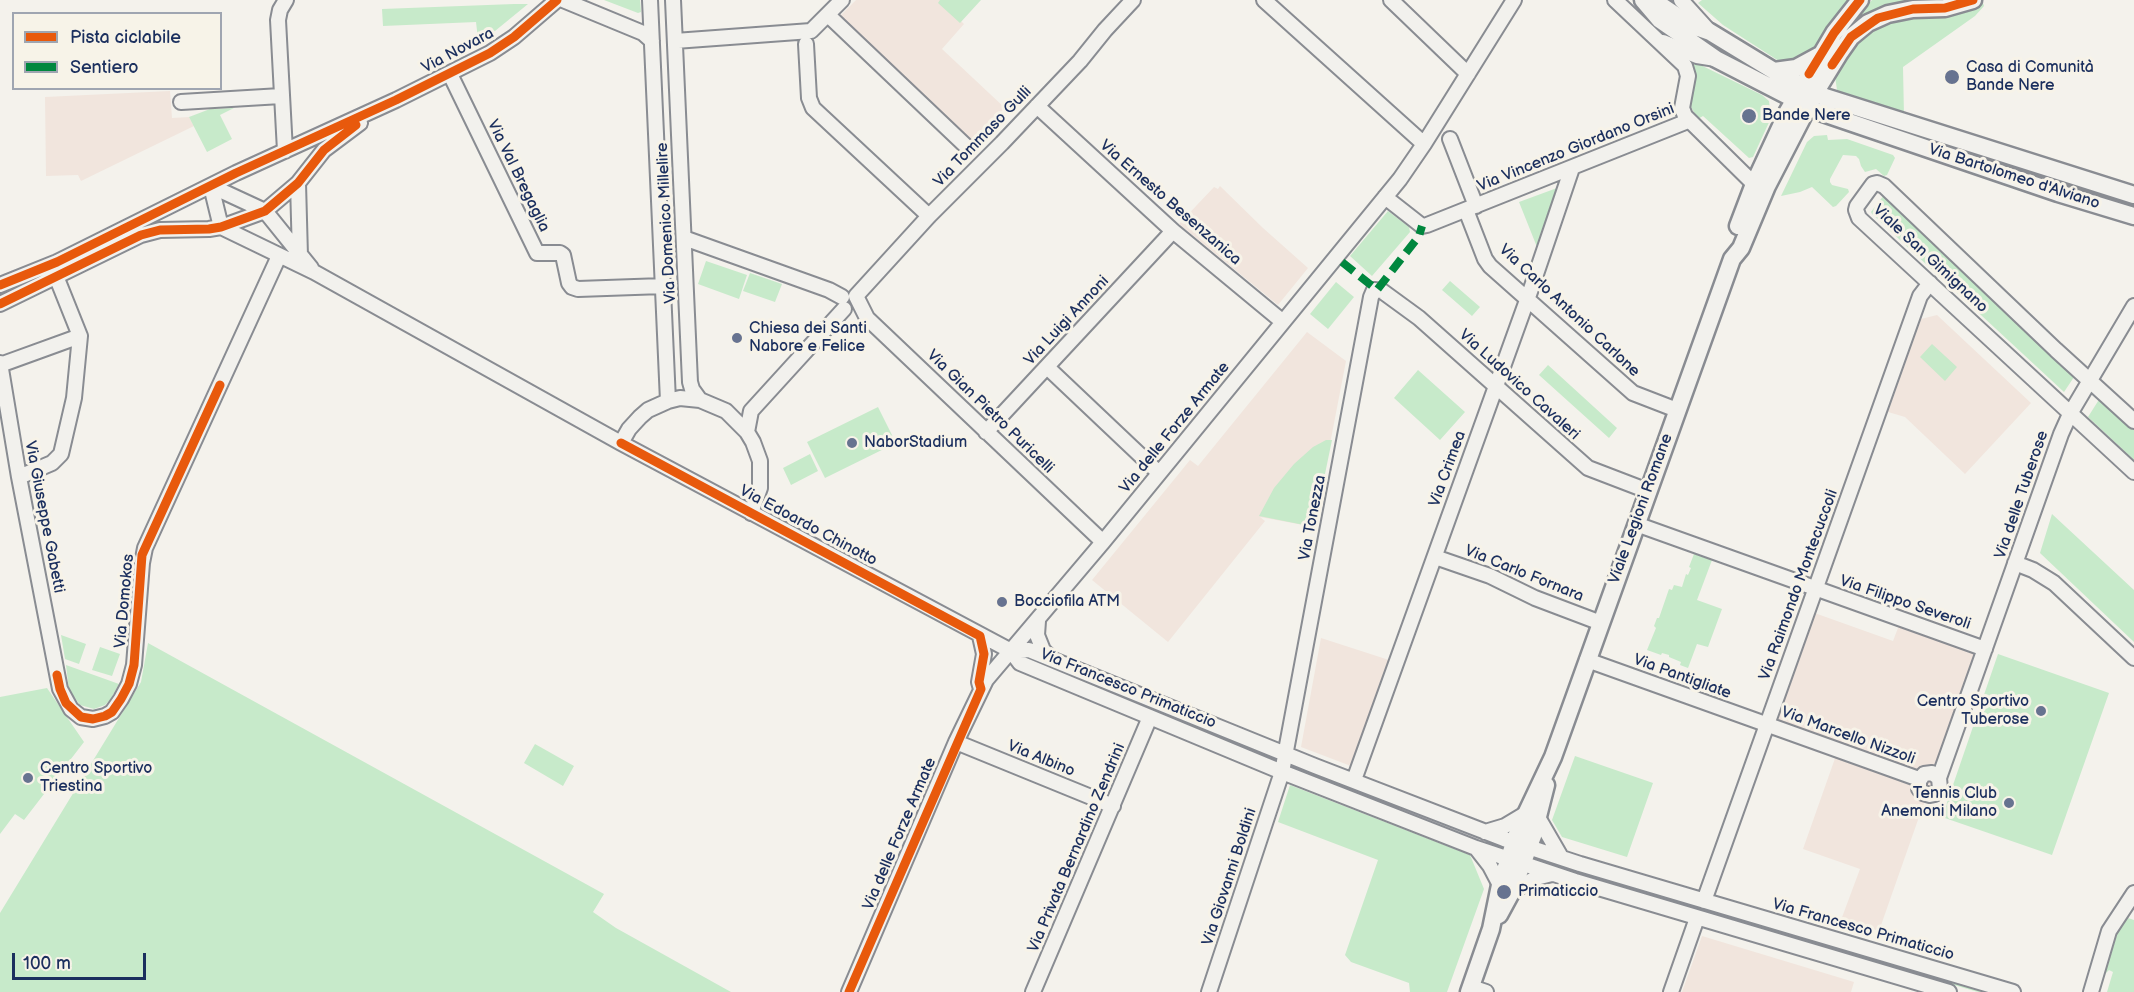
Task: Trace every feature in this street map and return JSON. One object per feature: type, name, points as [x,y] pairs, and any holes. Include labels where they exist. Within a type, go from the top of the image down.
[{"type":"main road","points":[[1643,0],[1660,20],[1716,59],[1770,78],[1805,96],[1838,119]]},
{"type":"main road","points":[[1653,0],[1690,25],[1710,32],[1770,78],[1782,123]]},
{"type":"main road","points":[[1805,96],[1826,60],[1838,27],[1860,0]]},
{"type":"main road","points":[[1770,78],[1826,60],[1868,23],[1878,18],[1913,9],[1945,8],[1973,0]]},
{"type":"main road","points":[[1826,60],[1835,88],[1853,107],[1879,124]]},
{"type":"main road","points":[[1805,96],[1853,107]]},
{"type":"main road","name":"Viale Legioni Romane","points":[[1732,259],[1732,244],[1754,184],[1782,123],[1805,96]]},
{"type":"main road","name":"Viale Legioni Romane","points":[[1475,990],[1491,929],[1732,259],[1741,248],[1767,186],[1782,158],[1805,96]]},
{"type":"main road","points":[[1782,158],[1809,127],[1838,119],[1879,124],[1896,129]]},
{"type":"main road","name":"Via Bartolomeo d'Alviano","points":[[1896,129],[2076,177],[2134,195]]},
{"type":"main road","name":"Via Bartolomeo d'Alviano","points":[[1896,129],[2069,197],[2134,216]]},
{"type":"main road","points":[[2069,197],[2076,177]]},
{"type":"street","points":[[285,151],[278,20],[280,10],[286,0]]},
{"type":"street","name":"Via Novara","points":[[0,285],[50,265],[211,186],[450,74],[497,49],[557,0]]},
{"type":"street","points":[[563,0],[643,33],[652,41]]},
{"type":"street","name":"Via Domenico Millelire","points":[[650,0],[668,401]]},
{"type":"street","name":"Via Domenico Millelire","points":[[673,0],[690,382],[700,400]]},
{"type":"street","points":[[675,40],[806,32],[815,28],[842,0]]},
{"type":"street","name":"Via Tommaso Gulli","points":[[751,411],[850,301],[1091,49],[1133,0]]},
{"type":"street","points":[[1264,0],[1424,144]]},
{"type":"street","points":[[1391,0],[1468,74]]},
{"type":"street","name":"Via delle Forze Armate","points":[[849,992],[981,689],[1385,197],[1424,144],[1514,0]]},
{"type":"street","points":[[1615,0],[1685,66],[1688,73],[1683,113],[1688,121],[1754,184]]},
{"type":"street","points":[[1681,0],[1710,32]]},
{"type":"street","points":[[828,15],[968,148]]},
{"type":"street","points":[[1658,40],[1697,56],[1716,59]]},
{"type":"street","points":[[806,44],[810,103],[930,216]]},
{"type":"street","name":"Via Val Bregaglia","points":[[450,74],[537,253],[563,255],[570,283],[572,287],[578,289],[663,286]]},
{"type":"street","points":[[181,102],[281,96]]},
{"type":"street","name":"Via Novara","points":[[266,211],[298,183],[316,158],[339,137],[396,100]]},
{"type":"street","name":"Via Ernesto Besenzanica","points":[[1037,106],[1173,231],[1283,322]]},
{"type":"street","name":"Via Vincenzo Giordano Orsini","points":[[1385,197],[1422,226],[1688,121]]},
{"type":"street","name":"Via Vincenzo Giordano Orsini","points":[[1450,139],[1471,208]]},
{"type":"street","name":"Via Crimea","points":[[1354,780],[1572,168]]},
{"type":"street","points":[[298,183],[300,256]]},
{"type":"street","name":"Viale San Gimignano","points":[[2134,421],[1881,184],[1873,184],[1856,210],[1860,218],[2134,472]]},
{"type":"street","points":[[211,186],[266,211],[314,272]]},
{"type":"street","points":[[211,186],[221,227]]},
{"type":"street","name":"Via Carlo Antonio Carlone","points":[[1471,208],[1487,262],[1633,393],[1677,410]]},
{"type":"street","points":[[0,304],[134,238],[154,231],[221,227],[266,211]]},
{"type":"street","name":"Via Edoardo Chinotto","points":[[221,227],[314,272],[621,443],[1011,651]]},
{"type":"street","name":"Via Luigi Annoni","points":[[986,432],[1173,231]]},
{"type":"street","points":[[684,238],[829,290],[850,301]]},
{"type":"street","name":"Via Domokos","points":[[57,675],[66,703],[76,714],[87,719],[105,716],[112,712],[125,692],[132,675],[136,655],[141,563],[145,548],[279,256]]},
{"type":"street","points":[[19,477],[52,463],[58,458],[64,449],[74,398],[80,336],[56,276]]},
{"type":"street","name":"Via Raimondo Montecuccoli","points":[[1704,901],[1920,296],[1930,283]]},
{"type":"street","name":"Via Ludovico Cavaleri","points":[[1377,290],[1382,291],[1419,318],[1588,468],[1648,491]]},
{"type":"street","name":"Via Tonezza","points":[[1282,772],[1371,297],[1377,290]]},
{"type":"street","name":"Via Gian Pietro Puricelli","points":[[850,301],[1103,542]]},
{"type":"street","name":"Via delle Tuberose","points":[[1939,778],[2061,434],[2070,414],[2134,308]]},
{"type":"street","points":[[0,364],[80,336]]},
{"type":"street","points":[[2072,365],[2103,358]]},
{"type":"street","name":"Via Giuseppe Gabetti","points":[[0,364],[57,675]]},
{"type":"street","points":[[1047,367],[1160,472]]},
{"type":"street","points":[[621,443],[629,429],[648,410],[680,398],[700,400],[735,413],[751,411],[747,432]]},
{"type":"street","points":[[726,411],[747,432],[756,451],[761,474],[760,488],[751,513]]},
{"type":"street","name":"Via Filippo Severoli","points":[[1636,524],[1985,649]]},
{"type":"street","name":"Via Carlo Fornara","points":[[1435,556],[1490,576],[1535,598],[1600,623]]},
{"type":"street","points":[[2015,563],[2033,570],[2054,583],[2134,658]]},
{"type":"street","points":[[1038,621],[1037,635],[1043,650],[1052,660]]},
{"type":"street","points":[[980,636],[984,654],[979,682],[981,689]]},
{"type":"street","name":"Via Francesco Primaticcio","points":[[1011,651],[1029,650],[1457,822],[1522,844]]},
{"type":"street","name":"Via Francesco Primaticcio","points":[[1011,651],[1020,663],[1282,772],[1476,848],[1697,918],[1949,992]]},
{"type":"street","name":"Via Pantigliate","points":[[1587,660],[1766,724]]},
{"type":"street","points":[[1108,700],[1108,692],[1115,686]]},
{"type":"street","name":"Via Privata Bernardino Zendrini","points":[[1033,992],[1150,717]]},
{"type":"street","points":[[1203,738],[1211,731],[1209,724]]},
{"type":"street","name":"Via Marcello Nizzoli","points":[[1766,724],[1919,779],[1918,786],[1921,791],[1931,795],[1940,789],[1939,778]]},
{"type":"street","points":[[1218,744],[1217,735],[1226,730]]},
{"type":"street","name":"Via Albino","points":[[956,742],[1113,806]]},
{"type":"street","points":[[1310,782],[1308,771],[1315,766]]},
{"type":"street","name":"Via Giovanni Boldini","points":[[1209,992],[1282,772]]},
{"type":"street","points":[[1485,832],[1532,817],[1561,857]]},
{"type":"street","points":[[1448,837],[1458,830],[1457,822]]},
{"type":"street","points":[[1522,844],[1561,857]]},
{"type":"street","points":[[1476,848],[1506,888],[1554,874]]},
{"type":"street","name":"Via Francesco Primaticcio","points":[[1561,857],[2013,992]]},
{"type":"street","points":[[2091,992],[2109,931],[2134,893]]},
{"type":"street","points":[[1671,992],[1697,918],[1707,911],[1704,901]]},
{"type":"shaded area","points":[[856,0],[940,0],[964,24],[942,49],[1005,108],[971,145],[840,16]]},
{"type":"shaded area","points":[[170,91],[172,118],[189,117],[194,126],[81,181],[78,175],[46,176],[45,97]]},
{"type":"shaded area","points":[[1220,186],[1308,268],[1278,305],[1179,224],[1214,187],[1218,189]]},
{"type":"shaded area","points":[[1937,315],[2031,403],[1965,474],[1905,417],[1888,412],[1921,319]]},
{"type":"shaded area","points":[[1307,332],[1346,361],[1314,527],[1260,517],[1265,521],[1168,642],[1092,580],[1190,460],[1198,466]]},
{"type":"shaded area","points":[[1809,611],[1893,641],[1903,615],[1987,646],[1919,817],[1879,931],[1841,920],[1860,869],[1803,849],[1839,747],[1770,721]]},
{"type":"shaded area","points":[[1321,638],[1389,660],[1351,766],[1301,747]]},
{"type":"shaded area","points":[[1702,936],[1854,982],[1851,992],[1682,992]]},
{"type":"green space","points":[[604,0],[640,0],[641,12],[638,13]]},
{"type":"green space","points":[[940,0],[981,0],[960,23],[938,3]]},
{"type":"green space","points":[[1702,0],[1853,0],[1829,27],[1806,62],[1782,63],[1723,25],[1698,3]]},
{"type":"green space","points":[[1872,0],[1945,0],[1854,28],[1850,24]]},
{"type":"green space","points":[[1983,3],[1984,6],[1975,16],[1903,67],[1904,116],[1837,90],[1835,76],[1844,57],[1864,34],[1883,24],[1911,16],[1939,17],[1955,14]]},
{"type":"green space","points":[[528,4],[495,31],[478,39],[476,22],[383,26],[382,9]]},
{"type":"green space","points":[[1678,54],[1762,95],[1769,101],[1771,118],[1753,157],[1749,158],[1703,116],[1698,119],[1691,107],[1691,93]]},
{"type":"green space","points":[[234,108],[220,115],[232,139],[207,152],[189,117],[210,109]]},
{"type":"green space","points":[[1903,128],[2067,182],[2067,184],[2064,187],[1900,135]]},
{"type":"green space","points":[[1827,135],[1828,140],[1847,139],[1893,155],[1895,158],[1887,175],[1884,176],[1876,169],[1865,172],[1856,156],[1843,155],[1830,182],[1832,185],[1848,189],[1849,192],[1836,206],[1833,207],[1812,187],[1781,196],[1807,142],[1814,136]]},
{"type":"green space","points":[[1558,189],[1537,247],[1519,202]]},
{"type":"green space","points":[[1884,195],[2076,374],[2064,392],[1872,214],[1871,212]]},
{"type":"green space","points":[[1388,211],[1409,227],[1410,232],[1372,276],[1350,256]]},
{"type":"green space","points":[[706,261],[747,275],[739,299],[698,284]]},
{"type":"green space","points":[[750,273],[782,284],[775,302],[743,291]]},
{"type":"green space","points":[[1450,281],[1480,307],[1472,316],[1442,290]]},
{"type":"green space","points":[[1336,282],[1354,297],[1328,329],[1310,314]]},
{"type":"green space","points":[[1932,344],[1957,367],[1945,381],[1920,357]]},
{"type":"green space","points":[[1548,365],[1617,428],[1609,438],[1539,375]]},
{"type":"green space","points":[[1418,370],[1465,412],[1440,440],[1394,398]]},
{"type":"green space","points":[[2100,398],[2134,430],[2134,460],[2088,417]]},
{"type":"green space","name":"NaborStadium","points":[[878,407],[896,443],[825,478],[807,442]]},
{"type":"green space","points":[[1326,440],[1332,440],[1314,527],[1259,516],[1274,488],[1294,464],[1313,447]]},
{"type":"green space","points":[[810,454],[818,471],[791,485],[783,468]]},
{"type":"green space","points":[[2052,514],[2134,590],[2134,642],[2040,553]]},
{"type":"green space","points":[[1694,554],[1712,560],[1697,600],[1722,609],[1708,647],[1697,644],[1688,668],[1680,665],[1681,662],[1669,655],[1647,650],[1669,589],[1672,590],[1674,585],[1682,587],[1686,574],[1688,575],[1691,568],[1689,567]]},
{"type":"green space","points":[[61,635],[86,644],[79,664],[65,659]]},
{"type":"green space","points":[[148,643],[604,894],[593,912],[616,928],[731,992],[0,992],[0,913],[141,682]]},
{"type":"green space","points":[[100,647],[120,654],[112,676],[92,670]]},
{"type":"green space","points":[[1998,654],[2109,693],[2052,855],[1942,817]]},
{"type":"green space","points":[[66,665],[119,684],[105,705],[94,709],[80,705],[69,690]]},
{"type":"green space","name":"Centro Sportivo Triestina","points":[[47,688],[84,742],[24,820],[15,814],[0,834],[0,697]]},
{"type":"green space","points":[[1124,696],[1204,730],[1202,732],[1123,699]]},
{"type":"green space","points":[[535,744],[574,766],[563,786],[524,763]]},
{"type":"green space","points":[[1575,756],[1653,783],[1627,857],[1562,837],[1552,820]]},
{"type":"green space","points":[[1290,785],[1470,855],[1484,889],[1447,992],[1410,992],[1409,983],[1351,962],[1345,955],[1378,860],[1278,822]]},
{"type":"green space","points":[[1588,873],[1680,900],[1679,904],[1583,875]]},
{"type":"green space","points":[[1725,913],[1890,962],[1889,966],[1724,917]]},
{"type":"green space","points":[[2128,918],[2134,920],[2134,992],[2107,992],[2113,972],[2109,970],[2105,974],[2117,934]]},
{"type":"green space","points":[[1907,967],[1992,992],[1978,992],[1906,971]]},
{"type":"marked path","points":[[1342,262],[1377,290],[1419,236],[1422,226]]},
{"type":"cycle path","points":[[0,285],[57,262],[236,173],[396,100],[490,53],[514,37],[557,0]]},
{"type":"cycle path","points":[[1809,74],[1834,33],[1860,0]]},
{"type":"cycle path","points":[[1832,65],[1851,37],[1878,18],[1913,9],[1945,8],[1973,0]]},
{"type":"cycle path","points":[[0,304],[141,235],[160,230],[221,227],[265,211],[298,183],[324,150],[356,125]]},
{"type":"cycle path","points":[[57,675],[66,703],[81,717],[93,719],[105,716],[112,712],[121,699],[129,684],[134,665],[142,555],[220,385]]},
{"type":"cycle path","points":[[621,443],[980,636],[984,654],[979,682],[981,689],[849,992]]},
{"type":"place","name":"Casa di Comunità Bande Nere","points":[[1952,77]]},
{"type":"place","name":"Bande Nere","points":[[1749,116]]},
{"type":"place","name":"Chiesa dei Santi Nabore e Felice","points":[[737,338]]},
{"type":"place","name":"NaborStadium","points":[[852,443]]},
{"type":"place","name":"Bocciofila ATM","points":[[1002,602]]},
{"type":"place","name":"Centro Sportivo Tuberose","points":[[2041,711]]},
{"type":"place","name":"Centro Sportivo Triestina","points":[[28,778]]},
{"type":"place","name":"Tennis Club Anemoni Milano","points":[[2009,803]]},
{"type":"place","name":"Primaticcio","points":[[1504,892]]}]
